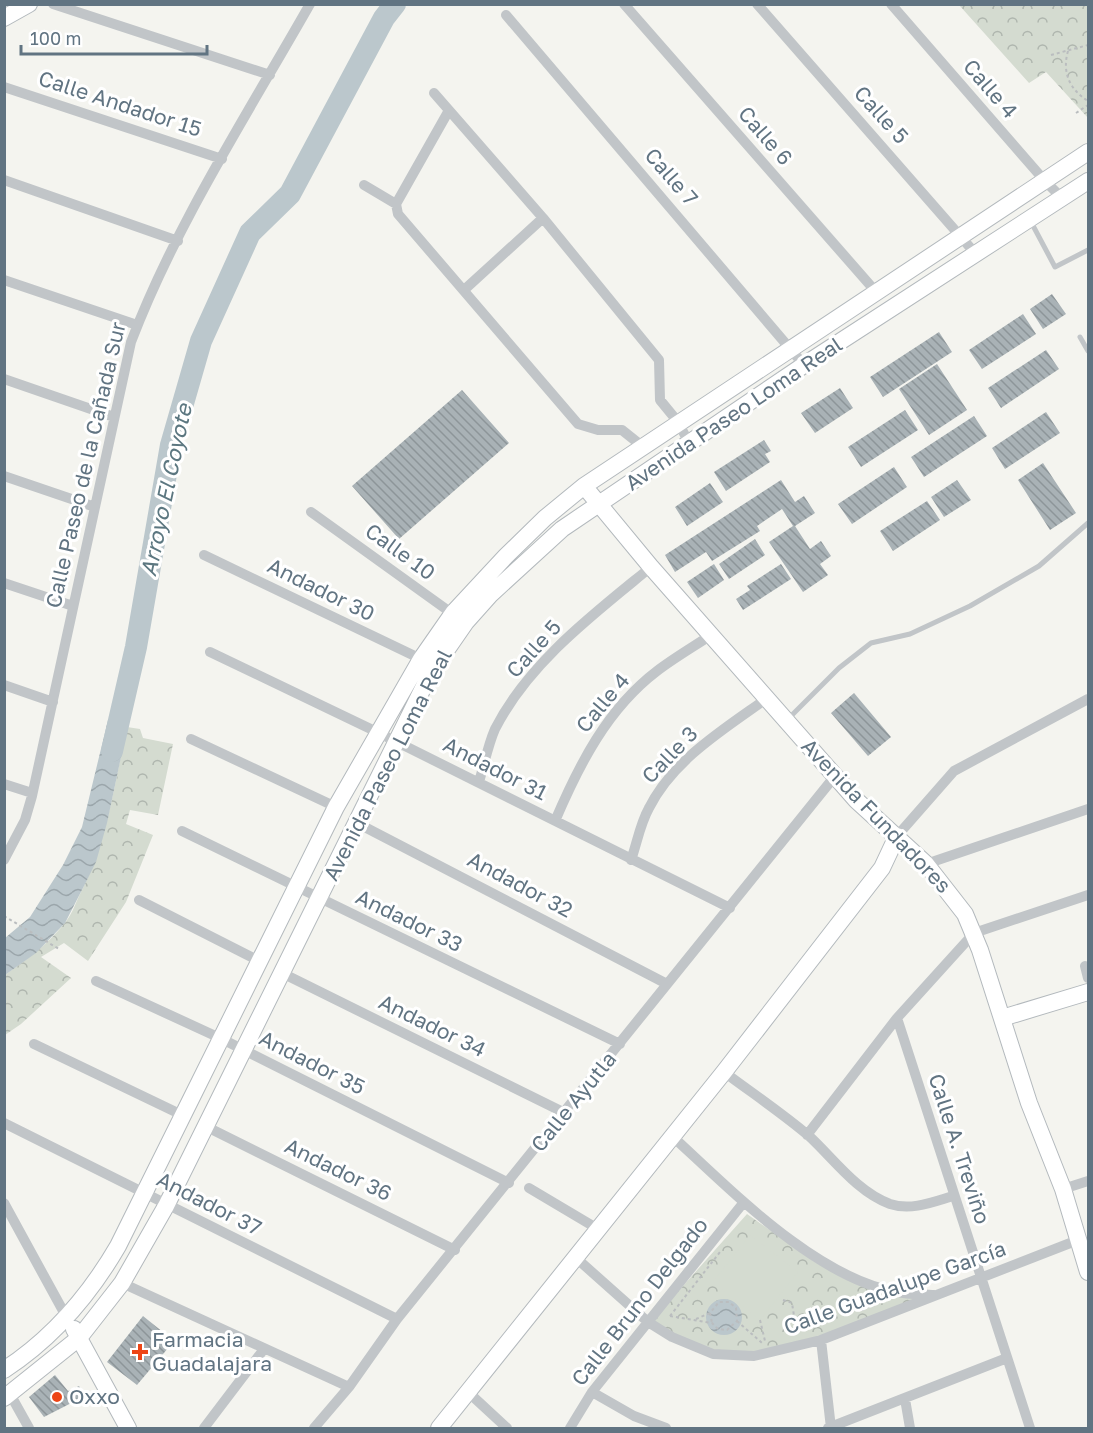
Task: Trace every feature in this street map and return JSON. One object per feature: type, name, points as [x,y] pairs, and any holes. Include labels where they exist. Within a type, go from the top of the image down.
[{"type":"street","points":[[4,18],[29,4]]},
{"type":"street","points":[[53,4],[270,75]]},
{"type":"street","name":"Calle Paseo de la Cañada Sur","points":[[4,860],[25,820],[32,793],[114,417],[137,325],[148,297],[222,159],[310,4]]},
{"type":"street","name":"Calle 6","points":[[624,4],[877,293]]},
{"type":"street","name":"Calle 5","points":[[757,4],[975,253]]},
{"type":"street","name":"Calle 4","points":[[891,4],[1062,198]]},
{"type":"street","name":"Calle 7","points":[[506,15],[804,365]]},
{"type":"street","name":"Calle Andador 15","points":[[4,87],[222,159]]},
{"type":"street","points":[[434,93],[448,112],[543,218],[659,360],[660,400],[678,422],[689,443]]},
{"type":"street","points":[[396,204],[448,112]]},
{"type":"street","name":"Avenida Paseo Loma Real","points":[[4,1370],[39,1345],[67,1318],[96,1284],[222,1039],[336,807],[377,732],[421,659],[485,589],[545,518],[584,486],[642,446],[1089,152]]},
{"type":"street","points":[[4,180],[178,241]]},
{"type":"street","name":"Avenida Paseo Loma Real","points":[[485,589],[540,546],[804,365],[1089,181]]},
{"type":"street","points":[[364,185],[396,204],[399,214],[578,424],[598,430],[622,430],[642,446]]},
{"type":"street","points":[[464,290],[543,218]]},
{"type":"street","points":[[4,280],[137,325]]},
{"type":"street","points":[[4,379],[114,417]]},
{"type":"street","points":[[4,476],[95,507]]},
{"type":"street","name":"Avenida Fundadores","points":[[584,486],[785,721],[835,776],[926,864],[957,900],[974,933],[1029,1103],[1063,1189],[1089,1272]]},
{"type":"street","name":"Calle 10","points":[[311,512],[459,618]]},
{"type":"street","name":"Andador 30","points":[[204,555],[421,659]]},
{"type":"street","name":"Calle 5","points":[[479,782],[495,730],[535,672],[564,642],[651,567]]},
{"type":"street","points":[[4,582],[73,606]]},
{"type":"street","name":"Avenida Paseo Loma Real","points":[[7,1396],[79,1338],[122,1283],[166,1206],[355,822],[398,743],[459,618]]},
{"type":"street","name":"Calle 4","points":[[555,821],[578,767],[611,717],[657,671],[711,635]]},
{"type":"street","name":"Andador 31","points":[[210,652],[479,782],[730,908]]},
{"type":"street","points":[[4,685],[53,702]]},
{"type":"street","name":"Calle 3","points":[[631,860],[649,807],[669,780],[690,757],[766,699]]},
{"type":"street","points":[[439,1428],[724,1072],[882,868],[897,836],[954,771],[1089,699]]},
{"type":"street","points":[[191,739],[336,807]]},
{"type":"street","name":"Calle Ayutla","points":[[314,1428],[349,1387],[397,1319],[455,1250],[835,776]]},
{"type":"street","points":[[4,784],[32,793]]},
{"type":"street","points":[[926,864],[1089,809]]},
{"type":"street","name":"Andador 32","points":[[355,822],[666,984]]},
{"type":"street","name":"Andador 33","points":[[182,831],[296,889],[620,1044]]},
{"type":"street","points":[[807,1135],[897,1018],[974,933],[1089,895]]},
{"type":"street","points":[[139,900],[259,962]]},
{"type":"street","points":[[1085,966],[1089,978]]},
{"type":"street","name":"Andador 34","points":[[282,973],[564,1113]]},
{"type":"street","name":"Andador 35","points":[[96,981],[222,1039],[509,1182]]},
{"type":"street","points":[[1002,1018],[1089,993]]},
{"type":"street","name":"Calle A. Treviño","points":[[897,1018],[1030,1428]]},
{"type":"street","points":[[34,1044],[182,1115]]},
{"type":"street","points":[[724,1072],[807,1135],[861,1186],[891,1204],[924,1205],[953,1196]]},
{"type":"street","name":"Andador 37","points":[[4,1123],[166,1206],[397,1319]]},
{"type":"street","name":"Andador 36","points":[[205,1126],[455,1250]]},
{"type":"street","points":[[672,1136],[744,1202],[813,1254],[839,1270],[897,1293],[937,1295]]},
{"type":"street","points":[[1063,1189],[1089,1181]]},
{"type":"street","points":[[529,1188],[598,1229]]},
{"type":"street","name":"Calle Bruno Delgado","points":[[570,1428],[592,1392],[744,1202]]},
{"type":"street","points":[[4,1203],[128,1428]]},
{"type":"street","name":"Calle Guadalupe García","points":[[575,1257],[648,1322],[688,1345],[713,1354],[754,1356],[822,1340],[1078,1240]]},
{"type":"street","points":[[122,1283],[349,1387]]},
{"type":"street","points":[[822,1340],[830,1428],[1007,1358]]},
{"type":"street","points":[[204,1428],[264,1349]]},
{"type":"street","points":[[468,1392],[507,1428]]},
{"type":"street","points":[[592,1392],[634,1416],[666,1428]]},
{"type":"street","points":[[7,1396],[29,1428]]},
{"type":"street","points":[[905,1399],[910,1428]]},
{"type":"lane","points":[[1029,218],[1055,267],[1089,250]]},
{"type":"lane","points":[[1080,337],[1089,351]]},
{"type":"lane","points":[[785,721],[839,668],[871,643],[910,634],[970,606],[1039,566],[1089,523]]},
{"type":"path","points":[[1051,55],[1089,45]]},
{"type":"path","points":[[1068,51],[1065,64],[1068,78],[1075,91],[1089,103],[1076,112]]},
{"type":"path","points":[[4,916],[59,949]]},
{"type":"path","points":[[726,1245],[670,1316],[696,1319],[712,1323],[718,1329],[727,1330],[737,1321]]},
{"type":"path","points":[[857,1292],[877,1302],[858,1313]]},
{"type":"path","points":[[783,1300],[792,1303],[797,1335]]},
{"type":"path","points":[[696,1319],[710,1313],[719,1302],[729,1302],[736,1308],[737,1321],[766,1346],[760,1320]]},
{"type":"path","points":[[710,1313],[712,1323]]},
{"type":"path","points":[[824,1320],[834,1322]]},
{"type":"path","points":[[787,1339],[806,1332]]},
{"type":"green space","points":[[959,5],[1088,5],[1088,118],[1046,72],[1029,83]]},
{"type":"green space","points":[[127,727],[140,729],[143,738],[173,744],[158,815],[130,810],[126,824],[153,835],[126,902],[88,961],[64,943],[41,957],[71,978],[21,1024],[5,1035],[5,975],[51,939],[73,910],[89,876],[103,835]]},
{"type":"green space","points":[[747,1214],[815,1262],[848,1276],[928,1297],[781,1352],[724,1355],[650,1323]]},
{"type":"green space","points":[[750,1235],[798,1272],[760,1320],[713,1282]]},
{"type":"water","points":[[108,720],[128,724],[107,823],[96,862],[65,923],[36,953],[5,975],[5,938],[30,917],[63,865],[82,827]]},
{"type":"water","points":[[724,1299],[736,1305],[742,1317],[736,1329],[724,1335],[712,1329],[706,1317],[712,1305]]},
{"type":"building","points":[[1052,294],[1066,314],[1043,329],[1030,309]]},
{"type":"building","points":[[1023,314],[1036,334],[982,369],[969,350]]},
{"type":"building","points":[[939,332],[952,352],[883,397],[870,377]]},
{"type":"building","points":[[1046,350],[1059,369],[1001,408],[988,388]]},
{"type":"building","points":[[937,364],[967,410],[929,435],[899,389]]},
{"type":"building","points":[[840,388],[853,408],[815,433],[801,413]]},
{"type":"building","points":[[462,390],[509,443],[399,539],[352,486]]},
{"type":"building","points":[[905,410],[918,430],[861,467],[848,447]]},
{"type":"building","points":[[1046,412],[1060,433],[1005,469],[992,448]]},
{"type":"building","points":[[974,416],[987,436],[924,477],[911,457]]},
{"type":"building","points":[[764,440],[771,451],[765,454],[770,462],[726,491],[714,472]]},
{"type":"building","points":[[1043,463],[1076,513],[1050,530],[1018,480]]},
{"type":"building","points":[[894,467],[907,487],[852,524],[838,504]]},
{"type":"building","points":[[781,480],[795,502],[804,496],[815,513],[795,526],[810,549],[821,541],[831,556],[820,564],[828,575],[803,592],[769,542],[793,526],[782,509],[757,526],[760,531],[712,561],[706,552],[675,572],[665,555]]},
{"type":"building","points":[[957,480],[971,500],[944,517],[931,497]]},
{"type":"building","points":[[710,483],[723,502],[687,526],[675,507]]},
{"type":"building","points":[[927,501],[940,520],[893,551],[880,531]]},
{"type":"building","points":[[755,539],[765,555],[729,579],[719,564]]},
{"type":"building","points":[[714,564],[724,580],[698,598],[687,582]]},
{"type":"building","points":[[781,564],[791,579],[743,610],[736,599],[750,590],[747,586]]},
{"type":"building","points":[[854,693],[891,737],[868,756],[831,713]]},
{"type":"building","name":"Farmacia Guadalajara","points":[[143,1316],[174,1341],[137,1385],[107,1362]]},
{"type":"building","name":"Oxxo","points":[[55,1375],[68,1391],[79,1386],[85,1396],[44,1417],[29,1397]]},
{"type":"waterway","name":"Arroyo El Coyote","points":[[112,751],[136,647],[171,445],[201,341],[250,233],[290,194],[384,18],[395,4]]},
{"type":"place","name":"Farmacia Guadalajara","points":[[140,1352]]},
{"type":"place","name":"Oxxo","points":[[57,1397]]}]
